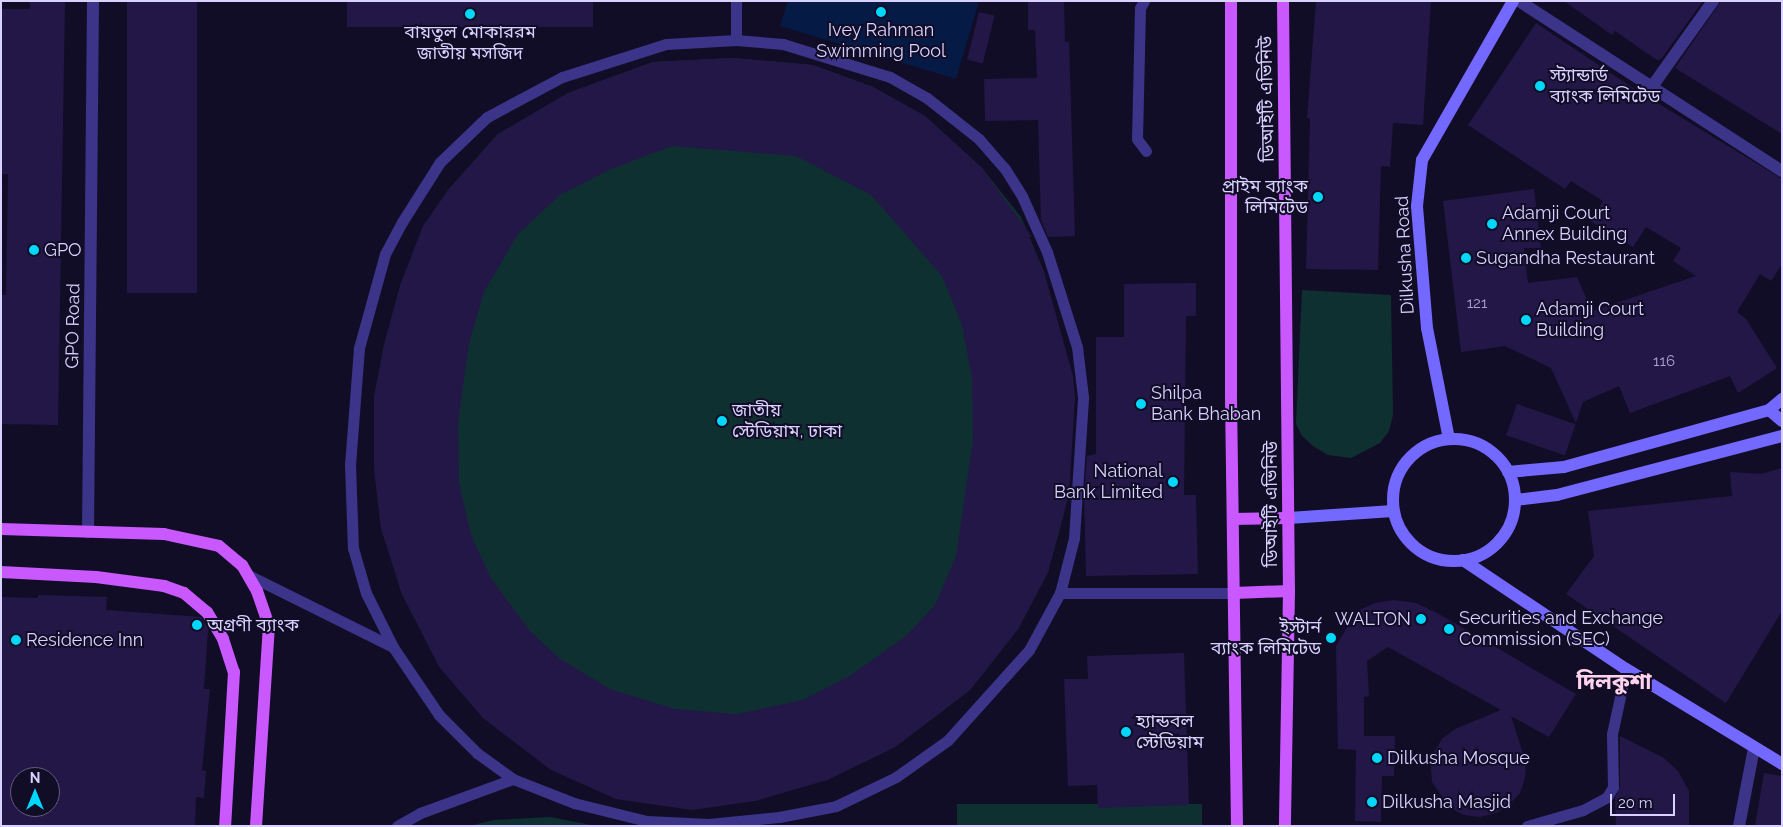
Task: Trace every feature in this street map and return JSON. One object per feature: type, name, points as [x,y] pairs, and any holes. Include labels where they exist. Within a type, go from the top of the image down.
[{"type":"main road","name":"ডিআইটি এভিনিউ","points":[[1231,1],[1236,826]]},
{"type":"main road","name":"ডিআইটি এভিনিউ","points":[[1283,1],[1289,518],[1285,826]]},
{"type":"main road","name":"Dilkusha Road","points":[[1449,440],[1427,328],[1417,206],[1422,160],[1513,1]]},
{"type":"main road","points":[[1508,472],[1564,467],[1769,410],[1782,399]]},
{"type":"main road","points":[[1769,410],[1782,421]]},
{"type":"main road","points":[[1515,500],[1557,495],[1782,436]]},
{"type":"main road","points":[[1449,440],[1483,447],[1497,457],[1508,472],[1515,500],[1512,518],[1494,546],[1463,560],[1444,560],[1426,555],[1411,544],[1399,529],[1393,511],[1395,484],[1399,471],[1412,455],[1429,444],[1449,440]]},
{"type":"main road","points":[[1233,519],[1289,518],[1393,511]]},
{"type":"main road","points":[[1,529],[164,534],[198,539],[219,546],[232,555],[248,575],[264,606],[268,625],[256,826]]},
{"type":"main road","points":[[1463,560],[1626,669],[1782,764]]},
{"type":"main road","points":[[1,572],[96,577],[164,586],[184,593],[207,612],[223,639],[234,672],[225,826]]},
{"type":"main road","points":[[1234,592],[1289,591]]},
{"type":"street","name":"GPO Road","points":[[88,532],[93,1]]},
{"type":"street","points":[[1520,1],[1651,88],[1782,171]]},
{"type":"street","points":[[1651,88],[1713,1]]},
{"type":"street","points":[[1739,826],[1754,748]]},
{"type":"lane","points":[[736,1],[736,40]]},
{"type":"lane","points":[[1144,1],[1140,8],[1137,139],[1146,152]]},
{"type":"lane","points":[[736,40],[783,44],[890,77],[953,115],[979,139],[1005,169],[1022,196],[1063,298],[1077,347],[1083,397],[1074,538],[1060,593],[1030,650],[948,740],[896,777],[836,806],[761,822],[709,824],[647,821],[574,804],[513,779],[477,753],[439,715],[393,647],[366,592],[353,548],[350,464],[358,348],[385,254],[402,222],[420,192],[456,144],[487,117],[562,76],[666,44],[736,40]]},
{"type":"lane","points":[[248,575],[393,647]]},
{"type":"lane","points":[[1060,593],[1234,592]]},
{"type":"lane","points":[[1527,826],[1583,810],[1607,797],[1613,787],[1612,734],[1626,669]]},
{"type":"lane","points":[[397,826],[420,813],[513,779]]},
{"type":"green space","name":"জাতীয় স্টেডিয়াম, ঢাকা","points":[[733,58],[813,65],[873,87],[925,116],[982,168],[1021,217],[1044,272],[1069,443],[1064,513],[1048,572],[1018,629],[970,690],[895,747],[827,780],[440,668],[402,594],[381,528],[374,467],[374,398],[384,345],[401,283],[448,190],[498,134],[568,93],[653,62]]},
{"type":"green space","points":[[1302,290],[1391,295],[1393,415],[1389,431],[1380,443],[1351,458],[1328,455],[1313,446],[1302,436],[1296,424]]},
{"type":"green space","points":[[957,804],[1202,804],[1202,826],[957,826]]},
{"type":"green space","points":[[550,817],[597,826],[469,826],[494,820]]},
{"type":"water","points":[[788,1],[979,1],[956,79],[780,26]]},
{"type":"building","name":"GPO","points":[[30,1],[65,1],[58,425],[1,424],[1,295],[6,295],[8,174],[1,174],[1,9],[30,9]]},
{"type":"building","points":[[127,1],[197,1],[197,293],[127,293]]},
{"type":"building","name":"বায়তুল মোকাররম জাতীয় মসজিদ","points":[[347,1],[593,1],[593,27],[347,27]]},
{"type":"building","points":[[1028,1],[1064,1],[1065,42],[1069,42],[1075,236],[1048,237],[1041,220],[1038,120],[985,121],[984,79],[1037,78],[1035,30],[1028,30]]},
{"type":"building","points":[[1316,1],[1431,1],[1423,125],[1393,123],[1390,167],[1381,166],[1378,270],[1306,269],[1310,118],[1307,118]]},
{"type":"building","points":[[1564,1],[1703,1],[1661,59],[1657,60],[1615,31],[1612,35]]},
{"type":"building","points":[[1721,1],[1782,1],[1782,134],[1675,68]]},
{"type":"building","points":[[979,12],[995,16],[983,63],[967,60]]},
{"type":"building","points":[[1536,23],[1633,88],[1782,179],[1782,264],[1771,281],[1760,274],[1737,312],[1746,319],[1777,368],[1738,393],[1730,376],[1630,413],[1619,386],[1583,402],[1576,423],[1551,368],[1505,346],[1461,352],[1443,201],[1534,189],[1541,248],[1524,248],[1528,283],[1577,277],[1592,311],[1696,276],[1673,261],[1681,248],[1646,227],[1633,247],[1590,221],[1603,201],[1571,181],[1565,189],[1468,125]]},
{"type":"building","points":[[733,58],[813,65],[873,87],[925,116],[982,168],[1032,237],[1029,237],[1044,272],[1073,376],[1075,397],[1069,494],[1048,572],[1018,629],[970,690],[895,747],[827,780],[755,801],[692,810],[616,799],[551,770],[483,718],[440,668],[402,594],[381,528],[374,467],[374,398],[384,345],[401,283],[423,226],[448,190],[498,134],[568,93],[653,62]],"holes":[[[672,146],[796,156],[871,195],[942,276],[962,325],[972,379],[973,440],[956,556],[935,605],[906,636],[851,675],[803,700],[736,714],[675,709],[610,689],[559,658],[529,630],[491,578],[471,535],[459,483],[458,423],[469,343],[484,292],[518,234],[560,195],[611,169]]]},
{"type":"building","points":[[1196,283],[1196,316],[1186,316],[1184,495],[1196,495],[1198,574],[1086,576],[1084,494],[1087,456],[1096,454],[1096,337],[1124,337],[1124,284]]},
{"type":"building","points":[[1517,404],[1576,424],[1565,455],[1506,435]]},
{"type":"building","points":[[1782,468],[1782,611],[1726,703],[1566,594],[1594,556],[1588,511],[1732,496],[1730,472],[1761,474]]},
{"type":"building","points":[[38,595],[107,597],[106,610],[201,617],[208,629],[204,689],[210,689],[202,770],[206,771],[204,798],[196,797],[195,826],[1,826],[1,597],[38,598]]},
{"type":"building","points":[[1394,600],[1416,603],[1437,613],[1576,694],[1549,737],[1511,716],[1526,763],[1525,778],[1520,793],[1509,805],[1496,813],[1480,817],[1464,815],[1450,808],[1432,782],[1431,767],[1434,752],[1442,739],[1455,729],[1501,710],[1388,647],[1367,661],[1369,696],[1364,697],[1364,736],[1395,736],[1394,776],[1382,776],[1381,822],[1355,821],[1356,750],[1338,749],[1336,646],[1357,611],[1375,603]]},
{"type":"building","name":"হ্যান্ডবল স্টেডিয়াম","points":[[1184,653],[1189,805],[1098,808],[1097,785],[1068,786],[1064,679],[1088,679],[1087,656]]},
{"type":"building","points":[[1620,736],[1664,758],[1678,771],[1689,791],[1689,826],[1616,826],[1615,798],[1620,787]]},
{"type":"building","points":[[1764,773],[1782,776],[1782,826],[1755,826]]},
{"type":"place","name":"Ivey Rahman Swimming Pool","points":[[881,12]]},
{"type":"place","name":"বায়তুল মোকাররম জাতীয় মসজিদ","points":[[470,14]]},
{"type":"place","name":"স্ট্যান্ডার্ড ব্যাংক লিমিটেড","points":[[1540,86]]},
{"type":"place","name":"প্রাইম ব্যাংক লিমিটেড","points":[[1318,197]]},
{"type":"place","name":"Adamji Court Annex Building","points":[[1492,224]]},
{"type":"place","name":"GPO","points":[[34,250]]},
{"type":"place","name":"Sugandha Restaurant","points":[[1466,258]]},
{"type":"place","name":"Adamji Court Building","points":[[1526,320]]},
{"type":"place","name":"Shilpa Bank Bhaban","points":[[1141,404]]},
{"type":"place","name":"জাতীয় স্টেডিয়াম, ঢাকা","points":[[722,421]]},
{"type":"place","name":"National Bank Limited","points":[[1173,482]]},
{"type":"place","name":"WALTON","points":[[1421,619]]},
{"type":"place","name":"অগ্রণী ব্যাংক","points":[[197,625]]},
{"type":"place","name":"Securities and Exchange Commission (SEC)","points":[[1449,629]]},
{"type":"place","name":"ইস্টার্ন ব্যাংক লিমিটেড","points":[[1331,638]]},
{"type":"place","name":"Residence Inn","points":[[16,640]]},
{"type":"place","name":"হ্যান্ডবল স্টেডিয়াম","points":[[1126,732]]},
{"type":"place","name":"Dilkusha Mosque","points":[[1377,758]]},
{"type":"place","name":"Dilkusha Masjid","points":[[1372,802]]},
{"type":"district","name":"দিলকুশা","points":[[1614,682]]}]
